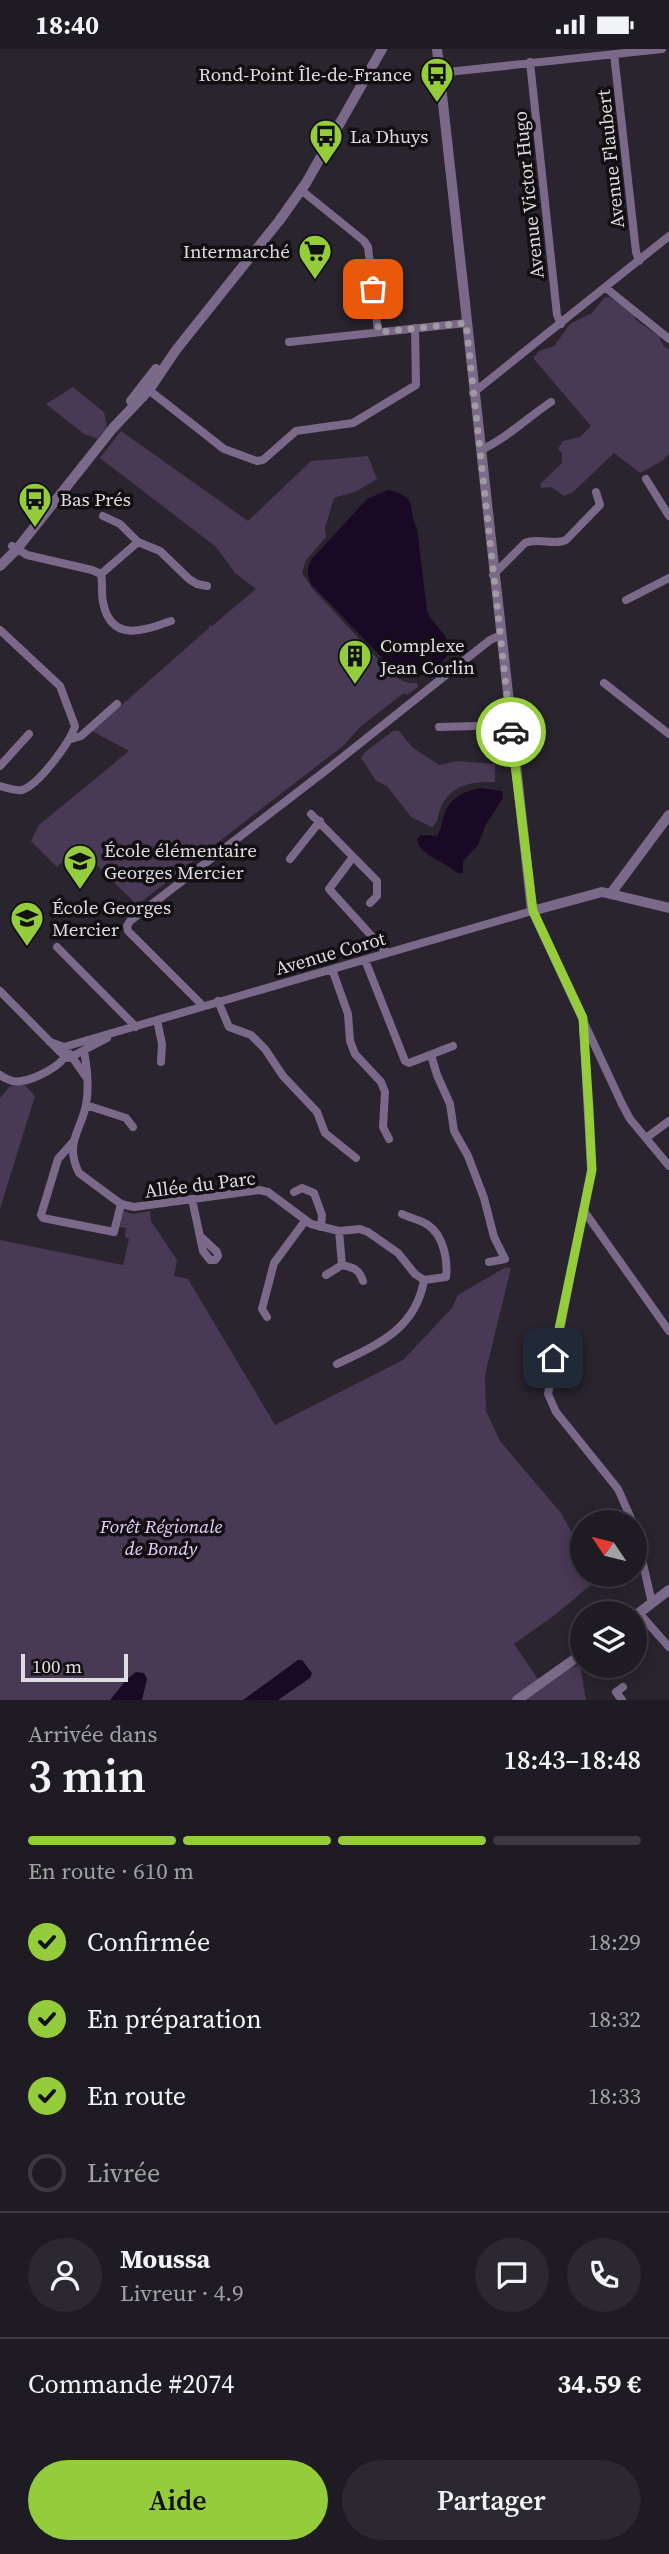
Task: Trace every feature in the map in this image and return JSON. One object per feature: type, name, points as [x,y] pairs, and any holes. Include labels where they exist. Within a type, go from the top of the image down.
[{"type":"street","points":[[0,566],[244,265],[281,227],[304,192],[382,49]]},
{"type":"street","points":[[436,49],[493,575],[533,911],[622,1104],[669,1166]]},
{"type":"street","points":[[439,73],[662,49]]},
{"type":"street","name":"Avenue Flaubert","points":[[614,54],[639,261]]},
{"type":"street","name":"Avenue Victor Hugo","points":[[530,62],[557,315],[561,324]]},
{"type":"street","points":[[304,192],[368,247],[379,332]]},
{"type":"street","points":[[473,393],[669,236]]},
{"type":"street","points":[[606,288],[669,339]]},
{"type":"street","points":[[289,342],[466,323]]},
{"type":"street","points":[[146,388],[224,449],[257,461],[263,460],[296,431],[354,423],[416,385],[415,328]]},
{"type":"street","points":[[481,450],[520,426],[526,418],[551,402]]},
{"type":"street","points":[[646,479],[669,516]]},
{"type":"street","points":[[493,575],[531,540],[566,540],[600,505],[596,492]]},
{"type":"street","points":[[103,516],[120,524],[138,542],[160,551],[189,579],[207,586]]},
{"type":"street","points":[[101,574],[138,542]]},
{"type":"street","points":[[0,560],[15,547]]},
{"type":"street","points":[[15,547],[27,555],[101,574]]},
{"type":"street","points":[[101,574],[105,609],[110,619],[118,626],[139,632],[171,621]]},
{"type":"street","points":[[626,600],[669,578]]},
{"type":"street","points":[[0,631],[60,686],[75,726],[71,739],[32,785],[19,791],[0,786]]},
{"type":"street","points":[[203,1006],[128,931],[127,926],[137,915],[491,640],[501,635]]},
{"type":"street","points":[[604,683],[669,734]]},
{"type":"street","points":[[71,739],[81,736],[117,704]]},
{"type":"street","points":[[439,727],[511,725]]},
{"type":"street","points":[[0,766],[29,734]]},
{"type":"street","points":[[311,814],[377,881],[377,896],[370,903]]},
{"type":"street","points":[[611,892],[669,814]]},
{"type":"street","points":[[290,859],[320,821]]},
{"type":"street","points":[[353,857],[329,889],[387,953]]},
{"type":"street","points":[[533,911],[602,891],[669,908]]},
{"type":"street","name":"Avenue Corot","points":[[64,1047],[533,911]]},
{"type":"street","points":[[57,947],[136,1027]]},
{"type":"street","points":[[365,960],[405,1061],[409,1063],[453,1046]]},
{"type":"street","points":[[332,969],[348,1014],[350,1041],[355,1054],[381,1082],[385,1092],[383,1127],[389,1139]]},
{"type":"street","points":[[0,991],[86,1077]]},
{"type":"street","points":[[218,1001],[229,1027],[251,1035],[265,1049],[283,1076],[317,1112],[325,1133],[356,1158]]},
{"type":"street","points":[[583,1018],[592,1170],[548,1394],[556,1412],[618,1489],[627,1510]]},
{"type":"street","points":[[157,1020],[162,1044],[161,1062]]},
{"type":"street","name":"Avenue Corot","points":[[68,1057],[136,1027]]},
{"type":"street","points":[[0,1075],[8,1080],[27,1080],[63,1062],[70,1051],[91,1039]]},
{"type":"street","points":[[50,1042],[64,1047],[68,1057]]},
{"type":"street","points":[[584,1047],[588,1043],[594,1044]]},
{"type":"street","points":[[84,1051],[86,1105],[73,1142],[58,1159],[41,1215],[43,1219],[114,1232],[121,1204]]},
{"type":"street","points":[[431,1055],[450,1104],[454,1131],[468,1156],[484,1198],[494,1237],[505,1259],[489,1262]]},
{"type":"street","points":[[86,1105],[126,1118],[133,1127]]},
{"type":"street","points":[[646,1138],[669,1121]]},
{"type":"street","name":"Allée du Parc","points":[[73,1142],[79,1173],[121,1204],[134,1207],[259,1190],[268,1192],[305,1221],[339,1231],[368,1231],[398,1254],[415,1274],[425,1280]]},
{"type":"street","points":[[294,1192],[302,1188],[314,1193],[322,1215],[321,1227]]},
{"type":"street","points":[[192,1199],[201,1237]]},
{"type":"street","points":[[584,1212],[669,1331]]},
{"type":"street","points":[[337,1364],[382,1343],[400,1328],[417,1303],[425,1280],[446,1277],[448,1261],[434,1231],[428,1225],[402,1214]]},
{"type":"street","points":[[267,1317],[262,1309],[270,1271],[305,1221]]},
{"type":"street","points":[[339,1231],[342,1265]]},
{"type":"street","points":[[326,1275],[342,1265],[360,1271],[363,1281]]},
{"type":"street","points":[[648,1586],[652,1603]]},
{"type":"street","points":[[647,1607],[669,1590]]},
{"type":"street","points":[[647,1625],[669,1647]]},
{"type":"street","points":[[517,1700],[570,1662]]},
{"type":"street","points":[[622,1700],[616,1692],[623,1687]]},
{"type":"green space","points":[[610,297],[659,336],[664,347],[669,349],[669,454],[640,473],[614,453],[572,493],[564,496],[551,487],[541,488],[540,484],[562,463],[562,453],[558,449],[563,441],[580,437],[591,426],[533,358],[539,351],[554,346],[570,324],[592,313],[604,298]]},
{"type":"green space","points":[[73,387],[104,412],[107,427],[97,439],[84,434],[46,404]]},
{"type":"green space","points":[[121,431],[248,521],[311,461],[368,456],[377,479],[357,491],[334,498],[325,528],[326,537],[306,560],[302,573],[312,588],[387,669],[397,678],[417,683],[418,687],[407,695],[404,693],[360,727],[344,745],[137,905],[78,847],[57,867],[31,841],[39,825],[129,751],[92,731],[209,628],[209,625],[212,626],[256,589],[235,573],[216,547],[100,458]]},
{"type":"green space","points":[[393,731],[399,731],[412,747],[439,765],[457,761],[495,764],[495,782],[468,784],[453,791],[447,797],[432,827],[411,817],[387,786],[376,781],[361,758]]},
{"type":"green space","points":[[25,1085],[35,1096],[0,1209],[0,1098],[10,1086]]},
{"type":"green space","name":"Forêt Régionale de Bondy","points":[[123,1211],[133,1214],[150,1211],[151,1221],[177,1260],[174,1276],[188,1279],[275,1425],[403,1360],[452,1308],[458,1295],[506,1267],[511,1268],[485,1375],[486,1411],[500,1441],[561,1513],[570,1529],[570,1587],[588,1587],[514,1644],[538,1679],[570,1668],[570,1678],[582,1678],[586,1700],[0,1700],[0,1240],[123,1265],[129,1239],[125,1237],[126,1228],[120,1227]]},
{"type":"shaded area","points":[[388,490],[405,496],[411,505],[417,528],[427,611],[446,637],[449,648],[441,663],[418,676],[405,676],[393,669],[312,585],[308,575],[312,559],[367,499]]},
{"type":"shaded area","points":[[479,788],[502,791],[503,798],[486,824],[478,845],[463,861],[463,873],[457,873],[428,855],[417,839],[421,835],[437,836],[444,815],[453,800]]},
{"type":"shaded area","points":[[298,1660],[302,1660],[312,1673],[310,1678],[278,1700],[243,1700]]},
{"type":"shaded area","points":[[136,1672],[144,1673],[147,1679],[142,1700],[110,1700],[127,1679]]},
{"type":"way so far","points":[[373,289],[379,332],[466,323],[511,732]]},
{"type":"place","name":"Rond-Point Île-de-France","points":[[437,104]]},
{"type":"place","name":"La Dhuys","points":[[326,166]]},
{"type":"place","name":"Intermarché","points":[[315,281]]},
{"type":"place","name":"Bas Prés","points":[[35,529]]},
{"type":"place","name":"Complexe Jean Corlin","points":[[355,686]]},
{"type":"place","name":"École élémentaire Georges Mercier","points":[[80,891]]},
{"type":"place","name":"École Georges Mercier","points":[[27,948]]},
{"type":"route","points":[[511,732],[533,911],[583,1018],[592,1170],[553,1358]]}]
